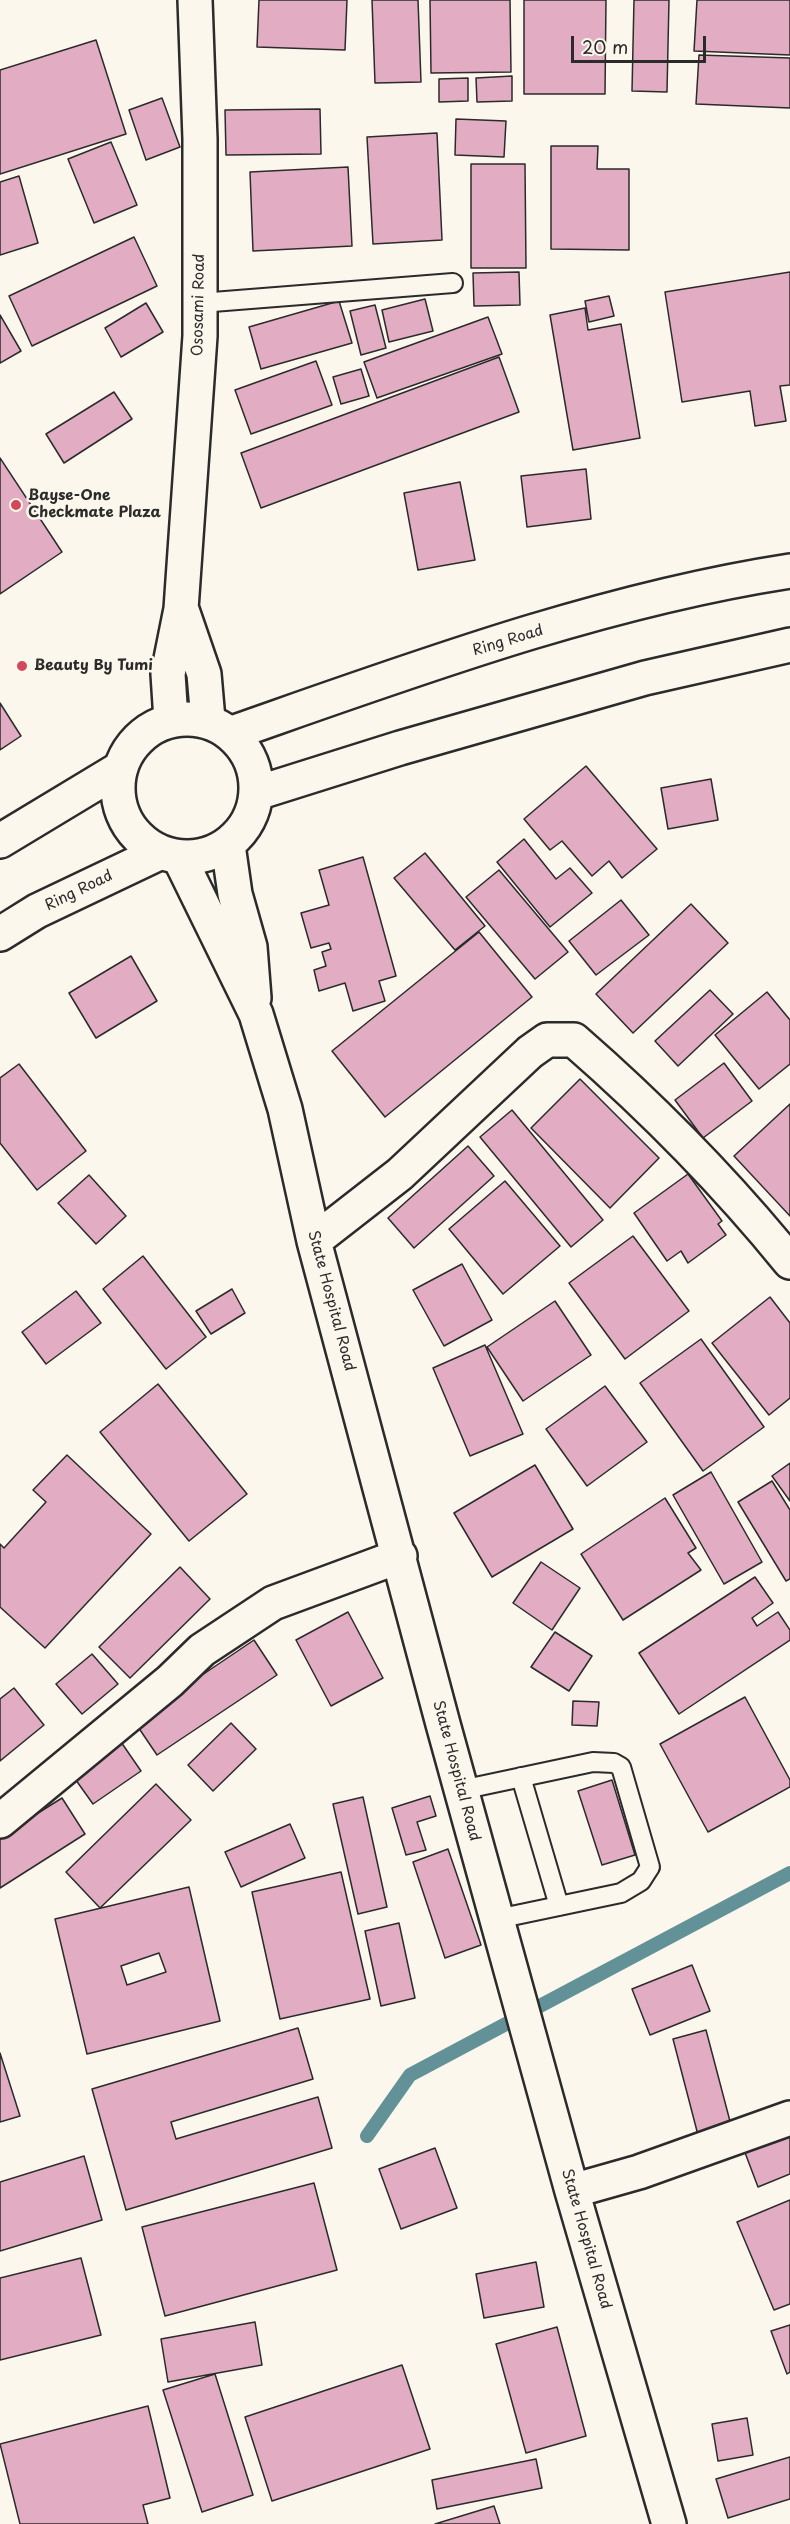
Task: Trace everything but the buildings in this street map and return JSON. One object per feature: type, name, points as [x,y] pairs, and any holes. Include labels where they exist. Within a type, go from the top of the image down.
[{"type":"street","name":"Ososami Road","points":[[182,609],[200,336],[200,139],[195,0]]},
{"type":"street","name":"Ring Road","points":[[220,726],[390,678],[622,606],[790,571]]},
{"type":"street","points":[[171,720],[168,674],[182,609]]},
{"type":"street","points":[[182,609],[220,726],[252,760],[257,793],[248,822],[228,845],[204,855],[170,854],[139,838],[124,818],[118,793],[121,768],[132,747],[149,730],[171,720],[220,726]]},
{"type":"street","points":[[257,793],[400,748],[645,678],[790,645]]},
{"type":"street","points":[[0,841],[121,768]]},
{"type":"street","points":[[228,845],[236,894],[250,947],[256,1014]]},
{"type":"street","points":[[170,854],[256,1014]]},
{"type":"street","name":"Ring Road","points":[[0,934],[37,912],[170,854]]},
{"type":"street","name":"State Hospital Road","points":[[256,1014],[285,1108],[314,1241],[461,1790],[572,2191],[669,2524]]},
{"type":"street","points":[[314,1241],[399,1174],[530,1052],[547,1040],[574,1040],[629,1087],[728,1189],[790,1262]]},
{"type":"street","points":[[0,1821],[170,1681],[202,1650],[273,1603],[400,1556]]},
{"type":"street","points":[[572,2191],[639,2172],[790,2118]]},
{"type":"lane","points":[[200,303],[453,283]]},
{"type":"lane","points":[[461,1790],[593,1762],[614,1762],[621,1767],[650,1867],[641,1881],[621,1893],[497,1919]]},
{"type":"lane","points":[[520,1777],[559,1906]]},
{"type":"waterway","points":[[367,2136],[410,2075],[790,1873]]},
{"type":"place","name":"Bayse-One Checkmate Plaza","points":[[16,505]]},
{"type":"place","name":"Beauty By Tumi","points":[[22,666]]}]
